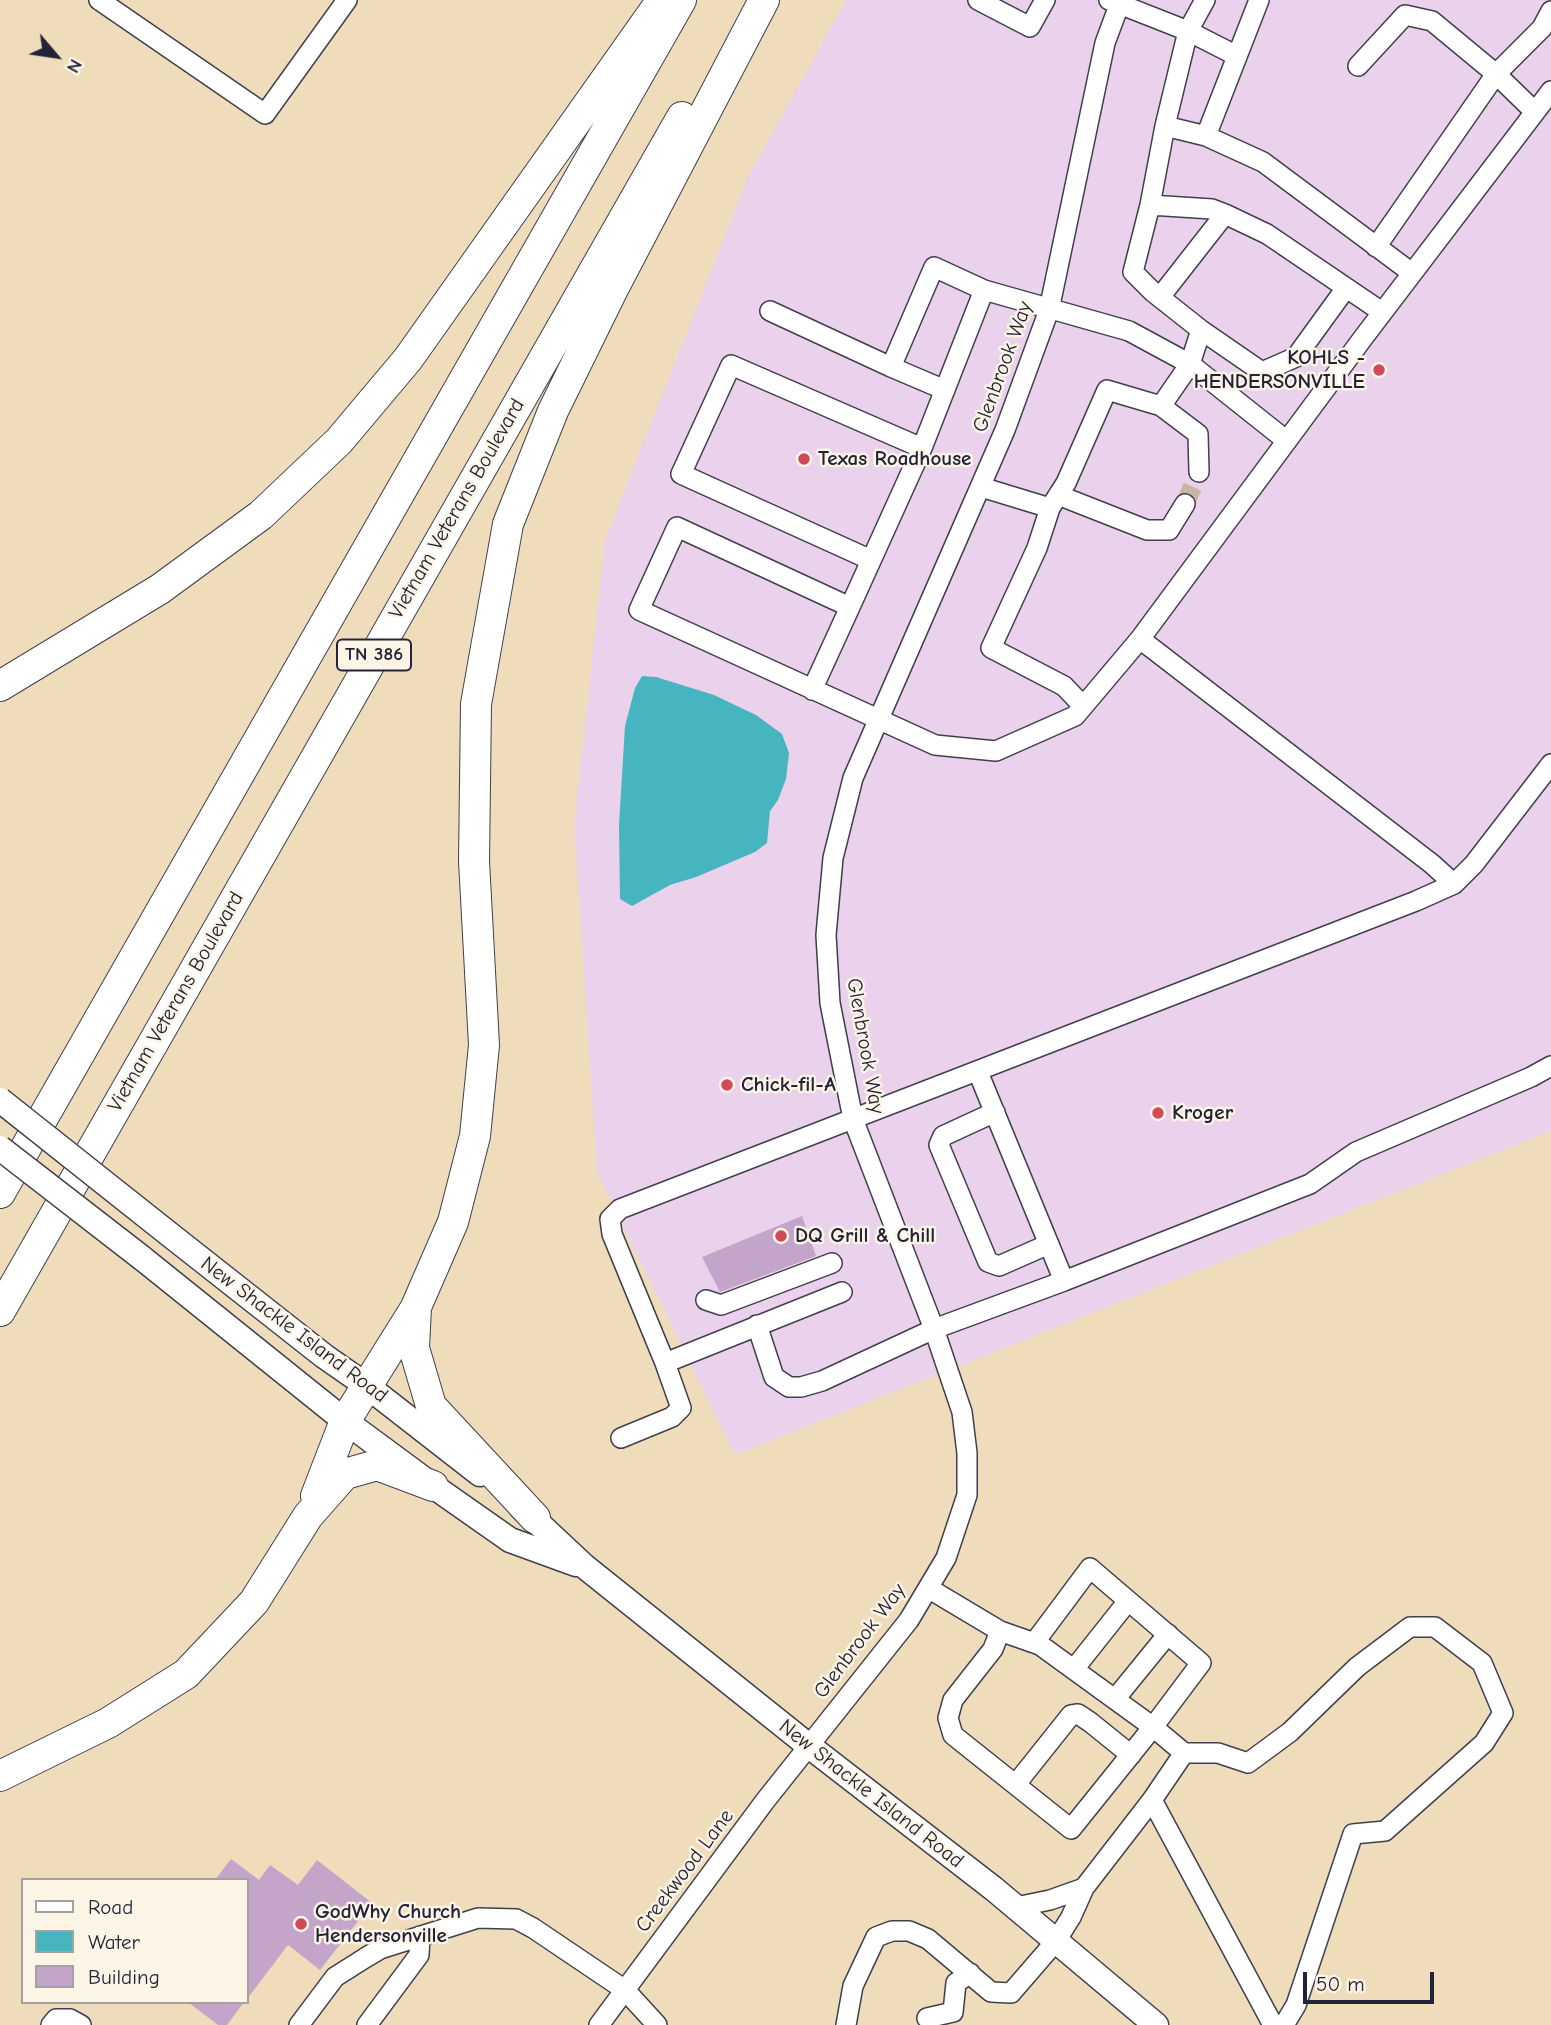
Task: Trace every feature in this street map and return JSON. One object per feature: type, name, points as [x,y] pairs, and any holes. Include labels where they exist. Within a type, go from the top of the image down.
[{"type":"highway","points":[[0,686],[160,589],[261,515],[339,442],[408,359],[662,0]]},
{"type":"highway","name":"TN 386","points":[[0,1193],[681,0]]},
{"type":"highway","name":"Vietnam Veterans Boulevard","points":[[0,1311],[749,0]]},
{"type":"highway","points":[[308,1516],[345,1421],[416,1307],[453,1222],[475,1136],[484,1045],[474,861],[476,704],[509,524],[552,411],[764,0]]},
{"type":"highway","points":[[416,1307],[414,1348],[431,1406],[535,1518]]},
{"type":"highway","points":[[0,1776],[108,1723],[186,1674],[254,1602],[308,1516],[345,1474],[377,1465],[433,1486]]},
{"type":"main road","name":"New Shackle Island Road","points":[[0,1100],[324,1356],[367,1386],[535,1518],[584,1566],[1016,1907],[1156,2025]]},
{"type":"main road","name":"New Shackle Island Road","points":[[0,1148],[345,1421],[433,1486],[510,1540],[584,1566]]},
{"type":"street","points":[[99,0],[265,114],[347,0]]},
{"type":"street","points":[[978,0],[1030,27],[1045,0]]},
{"type":"street","points":[[1205,0],[1188,31],[1133,272],[1201,330],[1262,372],[1296,357],[1346,288]]},
{"type":"street","points":[[1206,136],[1259,0]]},
{"type":"street","points":[[1116,2],[1188,31],[1237,56]]},
{"type":"street","name":"Glenbrook Way","points":[[809,1746],[909,1620],[946,1558],[967,1495],[967,1453],[962,1412],[934,1329],[853,1119],[830,1003],[826,935],[833,858],[853,778],[1005,430],[1049,310],[1116,2]]},
{"type":"street","points":[[1376,247],[1496,74],[1542,28],[1551,11]]},
{"type":"street","points":[[1358,66],[1405,15],[1432,21],[1496,74],[1535,112]]},
{"type":"street","points":[[850,607],[677,527],[639,610],[935,745],[996,751],[1075,716],[1140,639],[1382,312],[1551,91]]},
{"type":"street","points":[[1165,126],[1206,136],[1263,162],[1412,273]]},
{"type":"street","points":[[1150,205],[1212,209],[1225,214],[1267,234],[1382,312]]},
{"type":"street","points":[[1160,297],[1225,214]]},
{"type":"street","points":[[891,366],[934,267],[984,290],[1129,331],[1190,364],[1287,442]]},
{"type":"street","points":[[812,690],[922,448],[984,290]]},
{"type":"street","points":[[770,311],[946,390]]},
{"type":"street","points":[[1161,406],[1190,364],[1201,330]]},
{"type":"street","points":[[871,560],[681,474],[686,462],[731,365],[922,448]]},
{"type":"street","points":[[1083,706],[1064,686],[990,649],[1037,548],[1054,501],[1107,390],[1161,406],[1198,434],[1199,472]]},
{"type":"street","points":[[981,487],[1054,501],[1147,530],[1169,530],[1185,504]]},
{"type":"street","points":[[1140,639],[1421,855],[1454,884]]},
{"type":"street","points":[[621,1437],[671,1418],[681,1408],[612,1234],[610,1219],[620,1209],[978,1072],[1454,884],[1474,864],[1551,764]]},
{"type":"street","points":[[757,1325],[774,1377],[789,1387],[796,1388],[822,1381],[934,1329],[1310,1184],[1356,1152],[1551,1066]]},
{"type":"street","points":[[978,1072],[1064,1281]]},
{"type":"street","points":[[995,1112],[943,1136],[939,1145],[988,1262],[999,1266],[1049,1244]]},
{"type":"street","points":[[706,1300],[721,1305],[832,1263]]},
{"type":"street","points":[[665,1363],[842,1292]]},
{"type":"street","points":[[1000,1631],[993,1649],[953,1700],[948,1718],[953,1735],[1071,1829],[1201,1663],[1090,1568],[1034,1643]]},
{"type":"street","points":[[928,1588],[1000,1631],[1034,1643],[1115,1699],[1184,1753],[1218,1753],[1248,1763],[1290,1732],[1357,1667],[1410,1627],[1435,1627],[1482,1664],[1503,1713],[1484,1743],[1385,1830],[1353,1834],[1296,2005],[1284,2025]]},
{"type":"street","points":[[1074,1669],[1128,1601]]},
{"type":"street","points":[[1115,1699],[1168,1634]]},
{"type":"street","points":[[1016,1784],[1071,1715],[1078,1714],[1131,1755]]},
{"type":"street","name":"Creekwood Lane","points":[[599,2025],[809,1746]]},
{"type":"street","points":[[846,2025],[853,1986],[876,1937],[891,1931],[909,1931],[928,1939],[991,1992],[1011,1993],[1056,1941],[1072,1917],[1084,1888],[1152,1800],[1184,1753]]},
{"type":"street","points":[[1152,1800],[1273,2025]]},
{"type":"street","points":[[1016,1907],[1050,1900],[1084,1888]]},
{"type":"street","points":[[299,2025],[335,1977],[380,1949],[478,1918],[516,1919],[533,1928],[625,1990],[657,2025]]},
{"type":"street","points":[[367,2025],[419,1955],[420,1936]]},
{"type":"street","points":[[927,2018],[953,2012],[956,1983],[970,1973]]},
{"type":"street","points":[[51,2025],[56,2019],[70,2019],[81,2025]]},
{"type":"shaded area","points":[[846,0],[1551,0],[1551,1131],[735,1455],[597,1172],[574,825],[605,540],[748,177]]},
{"type":"water","points":[[642,676],[656,677],[714,695],[756,715],[782,734],[789,753],[786,779],[778,800],[770,811],[767,843],[755,852],[670,885],[632,906],[620,899],[619,825],[625,726],[635,688]]},
{"type":"building","name":"DQ Grill & Chill","points":[[802,1216],[816,1256],[720,1292],[702,1257]]},
{"type":"building","name":"GodWhy Church Hendersonville","points":[[231,1859],[259,1880],[270,1865],[298,1885],[317,1860],[372,1903],[320,1970],[288,1945],[248,1998],[248,1878],[217,1878]]},
{"type":"building","points":[[191,2004],[243,2004],[227,2025],[218,2025]]},
{"type":"tunnel","points":[[1185,504],[1199,472]]},
{"type":"place","name":"KOHLS - HENDERSONVILLE","points":[[1379,370]]},
{"type":"place","name":"Texas Roadhouse","points":[[804,459]]},
{"type":"place","name":"Chick-fil-A","points":[[727,1085]]},
{"type":"place","name":"Kroger","points":[[1158,1113]]},
{"type":"place","name":"DQ Grill & Chill","points":[[781,1236]]},
{"type":"place","name":"GodWhy Church Hendersonville","points":[[301,1924]]}]
